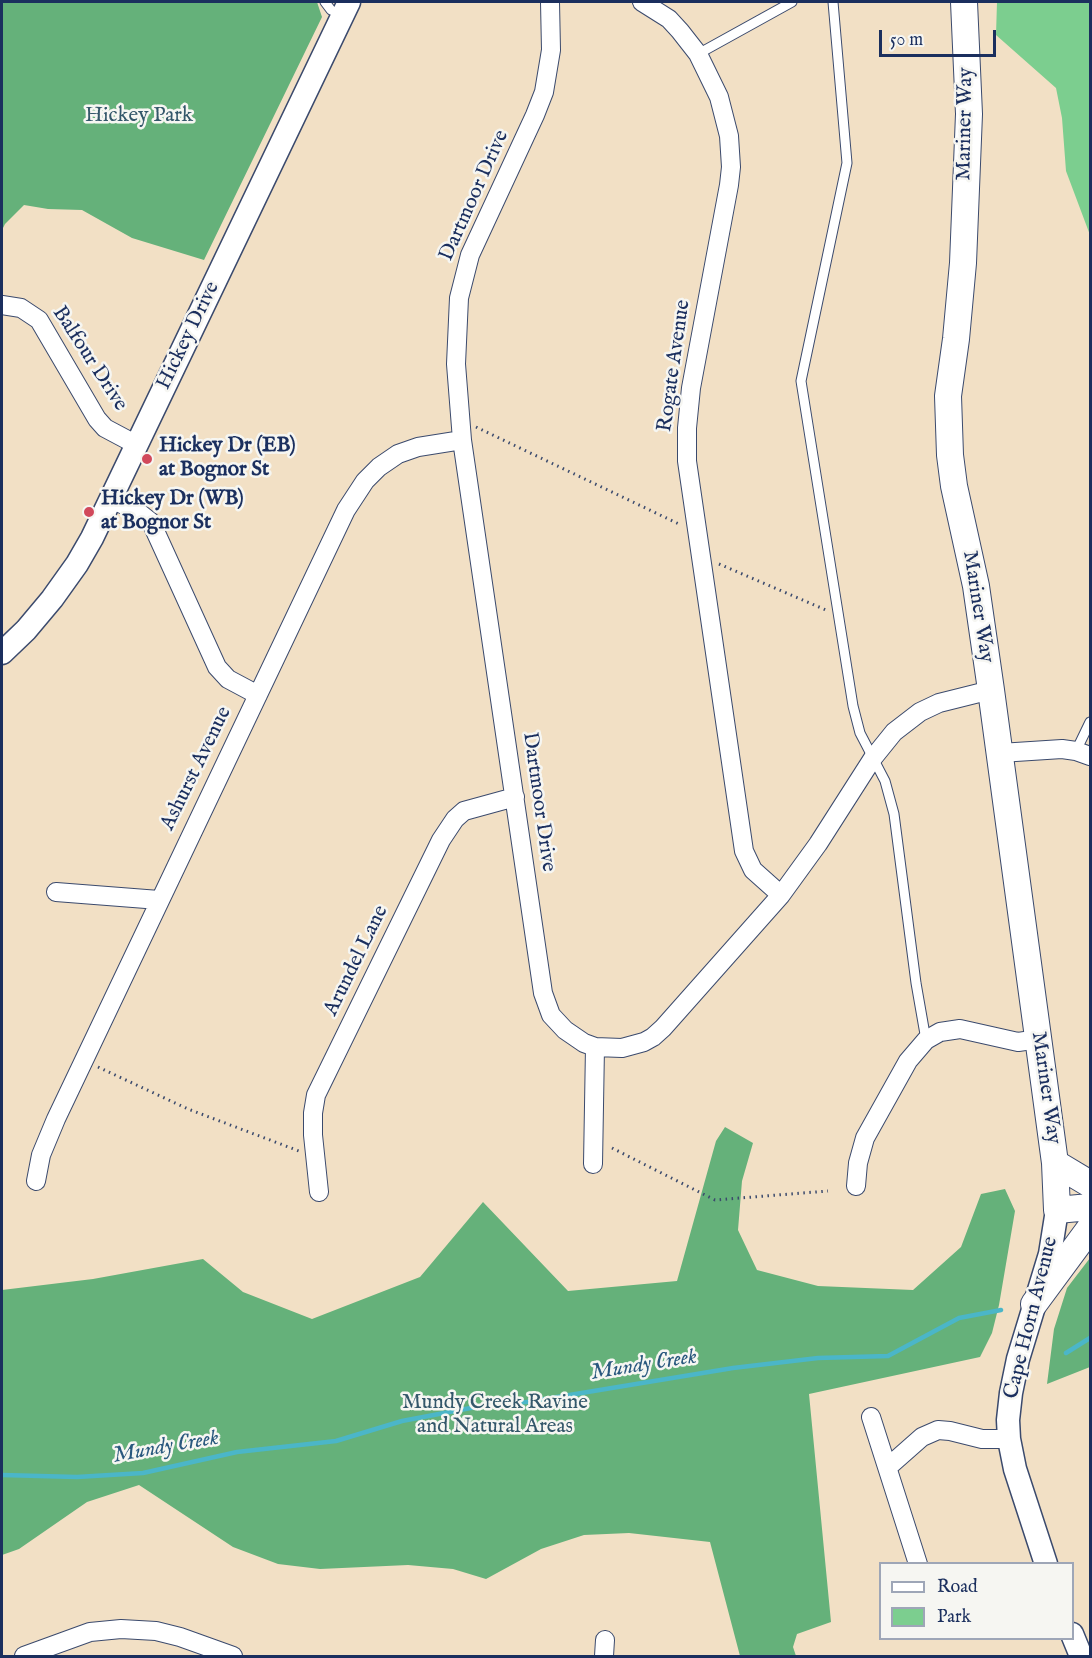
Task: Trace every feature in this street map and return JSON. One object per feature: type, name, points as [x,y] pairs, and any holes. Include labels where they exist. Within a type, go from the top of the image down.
[{"type":"main road","name":"Mariner Way","points":[[964,2],[969,114],[963,263],[956,339],[949,379],[948,428],[953,481],[976,586],[1000,753],[1055,1163],[1057,1216]]},
{"type":"main road","points":[[1055,1163],[1090,1184]]},
{"type":"main road","points":[[1057,1216],[1090,1207]]},
{"type":"main road","points":[[1057,1216],[1090,1222]]},
{"type":"main road","points":[[1034,1304],[1090,1228]]},
{"type":"street","name":"Dartmoor Drive","points":[[550,2],[551,50],[544,92],[477,238],[463,278],[456,321],[456,381],[462,440],[546,1005],[551,1015],[565,1030],[584,1043],[595,1047],[622,1048],[653,1037],[781,895],[818,844],[873,758],[899,728],[920,712],[950,699],[991,690]]},
{"type":"street","name":"Rogate Avenue","points":[[642,2],[669,19],[698,54],[709,74],[729,136],[730,167],[726,202],[691,388],[687,428],[687,461],[744,851],[753,870],[781,895]]},
{"type":"street","name":"Hickey Drive","points":[[2,653],[42,611],[84,552],[137,445],[339,6]]},
{"type":"street","name":"Balfour Drive","points":[[2,305],[21,308],[39,320],[96,418],[112,432],[137,445]]},
{"type":"street","name":"Ashurst Avenue","points":[[36,1181],[41,1155],[56,1119],[346,510],[365,481],[379,467],[398,454],[427,445],[462,440]]},
{"type":"street","points":[[111,499],[137,511],[151,522],[217,667],[228,679],[258,695]]},
{"type":"street","points":[[1000,753],[1051,749],[1083,754]]},
{"type":"street","name":"Arundel Lane","points":[[319,1192],[313,1135],[316,1095],[441,840],[455,819],[464,812],[515,797]]},
{"type":"street","points":[[56,892],[159,900]]},
{"type":"street","points":[[856,1186],[859,1156],[871,1126],[908,1061],[926,1040],[940,1032],[960,1029],[1018,1042],[1039,1039]]},
{"type":"street","points":[[593,1164],[595,1047]]},
{"type":"street","name":"Cape Horn Avenue","points":[[1046,1562],[1018,1478],[1009,1439],[1009,1411],[1024,1336],[1050,1254],[1057,1216]]},
{"type":"street","points":[[872,1417],[918,1562]]},
{"type":"street","points":[[888,1467],[919,1439],[935,1431],[950,1431],[982,1439],[1009,1439]]},
{"type":"street","points":[[24,1656],[75,1636],[107,1629],[156,1631],[180,1637],[229,1656]]},
{"type":"street","points":[[1074,1640],[1081,1656]]},
{"type":"lane","points":[[698,54],[792,2]]},
{"type":"lane","points":[[833,2],[847,163],[801,381],[855,716],[860,733],[885,781],[894,814],[926,1040]]},
{"type":"lane","points":[[1083,754],[1090,722]]},
{"type":"path","points":[[475,427],[675,522]]},
{"type":"path","points":[[715,562],[839,616]]},
{"type":"path","points":[[94,1065],[188,1109],[295,1149]]},
{"type":"path","points":[[612,1148],[715,1200],[828,1191]]},
{"type":"green space","name":"Hickey Park","points":[[2,2],[317,2],[322,17],[204,260],[132,238],[82,210],[48,209],[24,205],[2,230]]},
{"type":"green space","points":[[997,2],[1090,2],[1090,235],[1066,171],[1062,118],[1056,88],[996,35]]},
{"type":"green space","name":"Mundy Creek Ravine and Natural Areas","points":[[725,1127],[753,1143],[742,1181],[738,1230],[757,1270],[818,1286],[913,1290],[961,1247],[981,1194],[1005,1189],[1015,1211],[999,1305],[992,1333],[980,1357],[809,1394],[831,1622],[797,1634],[793,1647],[796,1656],[740,1656],[710,1542],[629,1533],[584,1535],[541,1549],[486,1579],[453,1569],[408,1565],[320,1569],[278,1564],[233,1547],[139,1485],[87,1502],[19,1549],[2,1555],[2,1290],[93,1279],[203,1259],[243,1292],[312,1319],[420,1277],[483,1202],[568,1291],[677,1281],[716,1141]]},
{"type":"green space","points":[[1090,1258],[1090,1367],[1047,1384],[1054,1329],[1067,1288]]},
{"type":"waterway","name":"Mundy Creek","points":[[2,1475],[77,1477],[143,1473],[237,1452],[336,1441],[402,1421],[497,1403],[527,1402],[733,1368],[818,1358],[888,1356],[959,1318],[1001,1310]]},
{"type":"waterway","name":"Mundy Creek","points":[[1066,1353],[1090,1338]]},
{"type":"place","name":"Hickey Dr (EB) at Bognor St","points":[[147,459]]},
{"type":"place","name":"Hickey Dr (WB) at Bognor St","points":[[89,512]]}]
